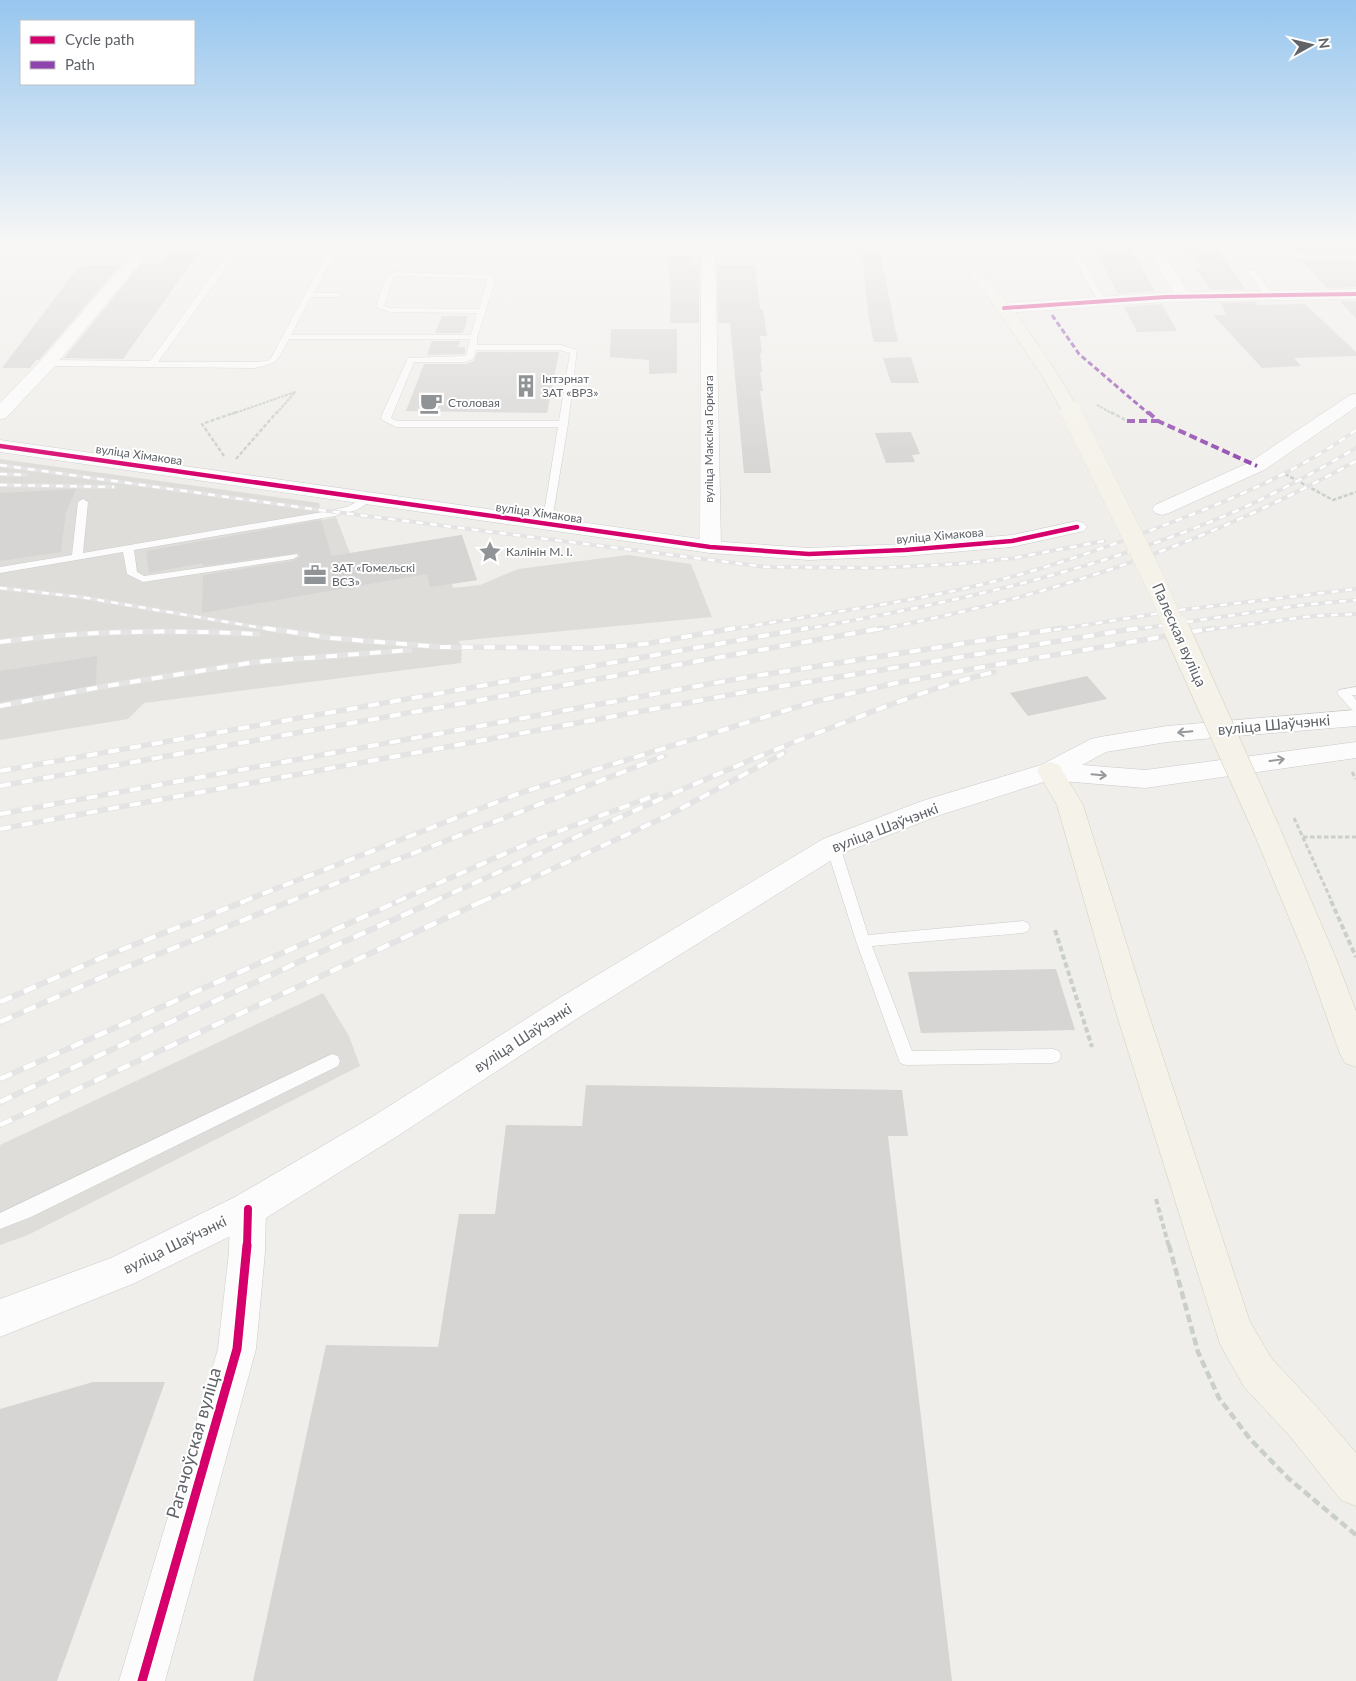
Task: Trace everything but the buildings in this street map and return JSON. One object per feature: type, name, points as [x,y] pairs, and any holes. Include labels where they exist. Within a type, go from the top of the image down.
[{"type":"main road","name":"Палеская вуліца","points":[[1013,320],[1052,377],[1150,571],[1267,831],[1320,956],[1356,1054]]},
{"type":"main road","points":[[1050,772],[1070,805],[1131,1009],[1234,1331],[1258,1373],[1303,1421],[1356,1485]]},
{"type":"main road","points":[[1303,1421],[1335,1451],[1356,1455]]},
{"type":"street","points":[[0,414],[48,363],[84,320]]},
{"type":"street","name":"вуліца Максіма Горкага","points":[[709,320],[710,547]]},
{"type":"street","points":[[1162,509],[1257,466],[1356,399]]},
{"type":"street","name":"вуліца Хімакова","points":[[0,446],[224,472],[367,499],[710,547],[809,554],[904,550],[1012,541],[1077,527]]},
{"type":"street","name":"вуліца Шаўчэнкі","points":[[0,1318],[122,1271],[248,1209],[384,1127],[567,1009],[833,846],[931,808],[1050,772],[1100,745],[1167,734],[1356,718]]},
{"type":"street","name":"вуліца Шаўчэнкі","points":[[1050,772],[1146,779],[1356,750]]},
{"type":"street","name":"Рагачоўская вуліца","points":[[142,1681],[237,1349],[247,1252],[248,1209]]},
{"type":"lane","points":[[153,364],[184,320]]},
{"type":"lane","points":[[48,363],[263,364],[274,359],[294,320]]},
{"type":"lane","points":[[285,337],[415,349],[465,359],[470,357],[479,320]]},
{"type":"lane","points":[[415,349],[474,337]]},
{"type":"lane","points":[[472,348],[561,347],[571,350],[574,355],[547,525]]},
{"type":"lane","points":[[415,349],[386,420],[390,422],[563,424]]},
{"type":"lane","points":[[0,570],[335,513],[353,508],[367,499]]},
{"type":"lane","points":[[77,557],[83,502]]},
{"type":"lane","points":[[128,548],[132,574],[143,578],[293,556]]},
{"type":"lane","points":[[1356,691],[1343,693],[1356,707]]},
{"type":"lane","points":[[833,846],[863,941],[906,1058],[1053,1056]]},
{"type":"lane","points":[[863,941],[1023,927]]},
{"type":"lane","points":[[0,1221],[25,1211],[332,1061]]},
{"type":"path","points":[[295,392],[236,458],[224,472],[202,424],[295,392]]},
{"type":"path","points":[[1096,405],[1127,421]]},
{"type":"path","points":[[1257,466],[1284,473],[1300,480],[1333,500],[1356,492]]},
{"type":"path","points":[[1300,831],[1356,957]]},
{"type":"path","points":[[1303,837],[1356,836]]},
{"type":"path","points":[[1055,930],[1092,1047]]},
{"type":"shaded area","name":"ЗАТ «Гомельскі ВСЗ»","points":[[0,459],[319,503],[322,520],[336,517],[350,553],[461,535],[477,580],[452,584],[453,588],[480,585],[518,569],[628,555],[691,564],[712,617],[458,641],[462,646],[461,663],[144,703],[128,719],[0,740]]},
{"type":"shaded area","points":[[323,993],[349,1036],[360,1066],[28,1235],[0,1245],[0,1145]]},
{"type":"railway","points":[[728,630],[933,595],[990,583],[1044,567],[1152,530],[1270,481],[1314,457],[1356,430]]},
{"type":"railway","points":[[801,630],[971,596],[1027,582],[1137,549],[1245,507],[1302,479],[1356,448]]},
{"type":"railway","points":[[876,630],[1002,602],[1123,565],[1240,519],[1356,461]]},
{"type":"railway","points":[[0,465],[320,510],[766,567],[875,568],[956,564],[1014,558],[1104,541]]},
{"type":"railway","points":[[0,474],[26,475]]},
{"type":"railway","points":[[0,485],[114,487]]},
{"type":"railway","points":[[0,588],[81,597],[274,630]]},
{"type":"railway","points":[[1054,630],[1180,610],[1356,589]]},
{"type":"railway","points":[[1131,630],[1303,605],[1356,600]]},
{"type":"railway","points":[[1206,630],[1313,616],[1356,614]]},
{"type":"railway","points":[[265,628],[331,638],[440,647],[596,648],[645,644],[735,628]]},
{"type":"railway","points":[[0,771],[808,628]]},
{"type":"railway","points":[[0,786],[883,628]]},
{"type":"railway","points":[[0,814],[742,678],[1062,628]]},
{"type":"railway","points":[[0,829],[746,692],[1138,628]]},
{"type":"railway","points":[[242,902],[520,793],[813,702],[896,683],[977,668],[1214,628]]},
{"type":"railway","points":[[0,642],[96,633],[193,632],[258,634]]},
{"type":"railway","points":[[0,706],[106,686],[256,662],[410,650]]},
{"type":"railway","points":[[432,902],[669,795],[812,735],[947,685],[994,672]]},
{"type":"railway","points":[[481,902],[667,816],[784,753]]},
{"type":"railway","points":[[288,902],[664,756]]},
{"type":"railway","points":[[396,902],[538,839],[656,795]]},
{"type":"railway","points":[[0,1002],[108,955],[245,901]]},
{"type":"railway","points":[[0,1022],[114,972],[291,901]]},
{"type":"railway","points":[[0,1079],[399,901]]},
{"type":"railway","points":[[0,1102],[292,965],[435,901]]},
{"type":"railway","points":[[0,1125],[483,901]]},
{"type":"marked path","points":[[1056,320],[1079,354],[1158,421],[1257,466]]},
{"type":"marked path","points":[[1127,421],[1158,421]]},
{"type":"cycle path","points":[[0,446],[710,547],[809,554],[905,550],[1012,541],[1077,527]]},
{"type":"cycle path","points":[[142,1681],[237,1349],[247,1252],[248,1209]]},
{"type":"place","name":"Інтэрнат ЗАТ «ВРЗ»","points":[[526,386]]},
{"type":"place","name":"Столовая","points":[[431,403]]},
{"type":"place","name":"Калінін М. І.","points":[[490,552]]},
{"type":"place","name":"ЗАТ «Гомельскі ВСЗ»","points":[[315,575]]}]
